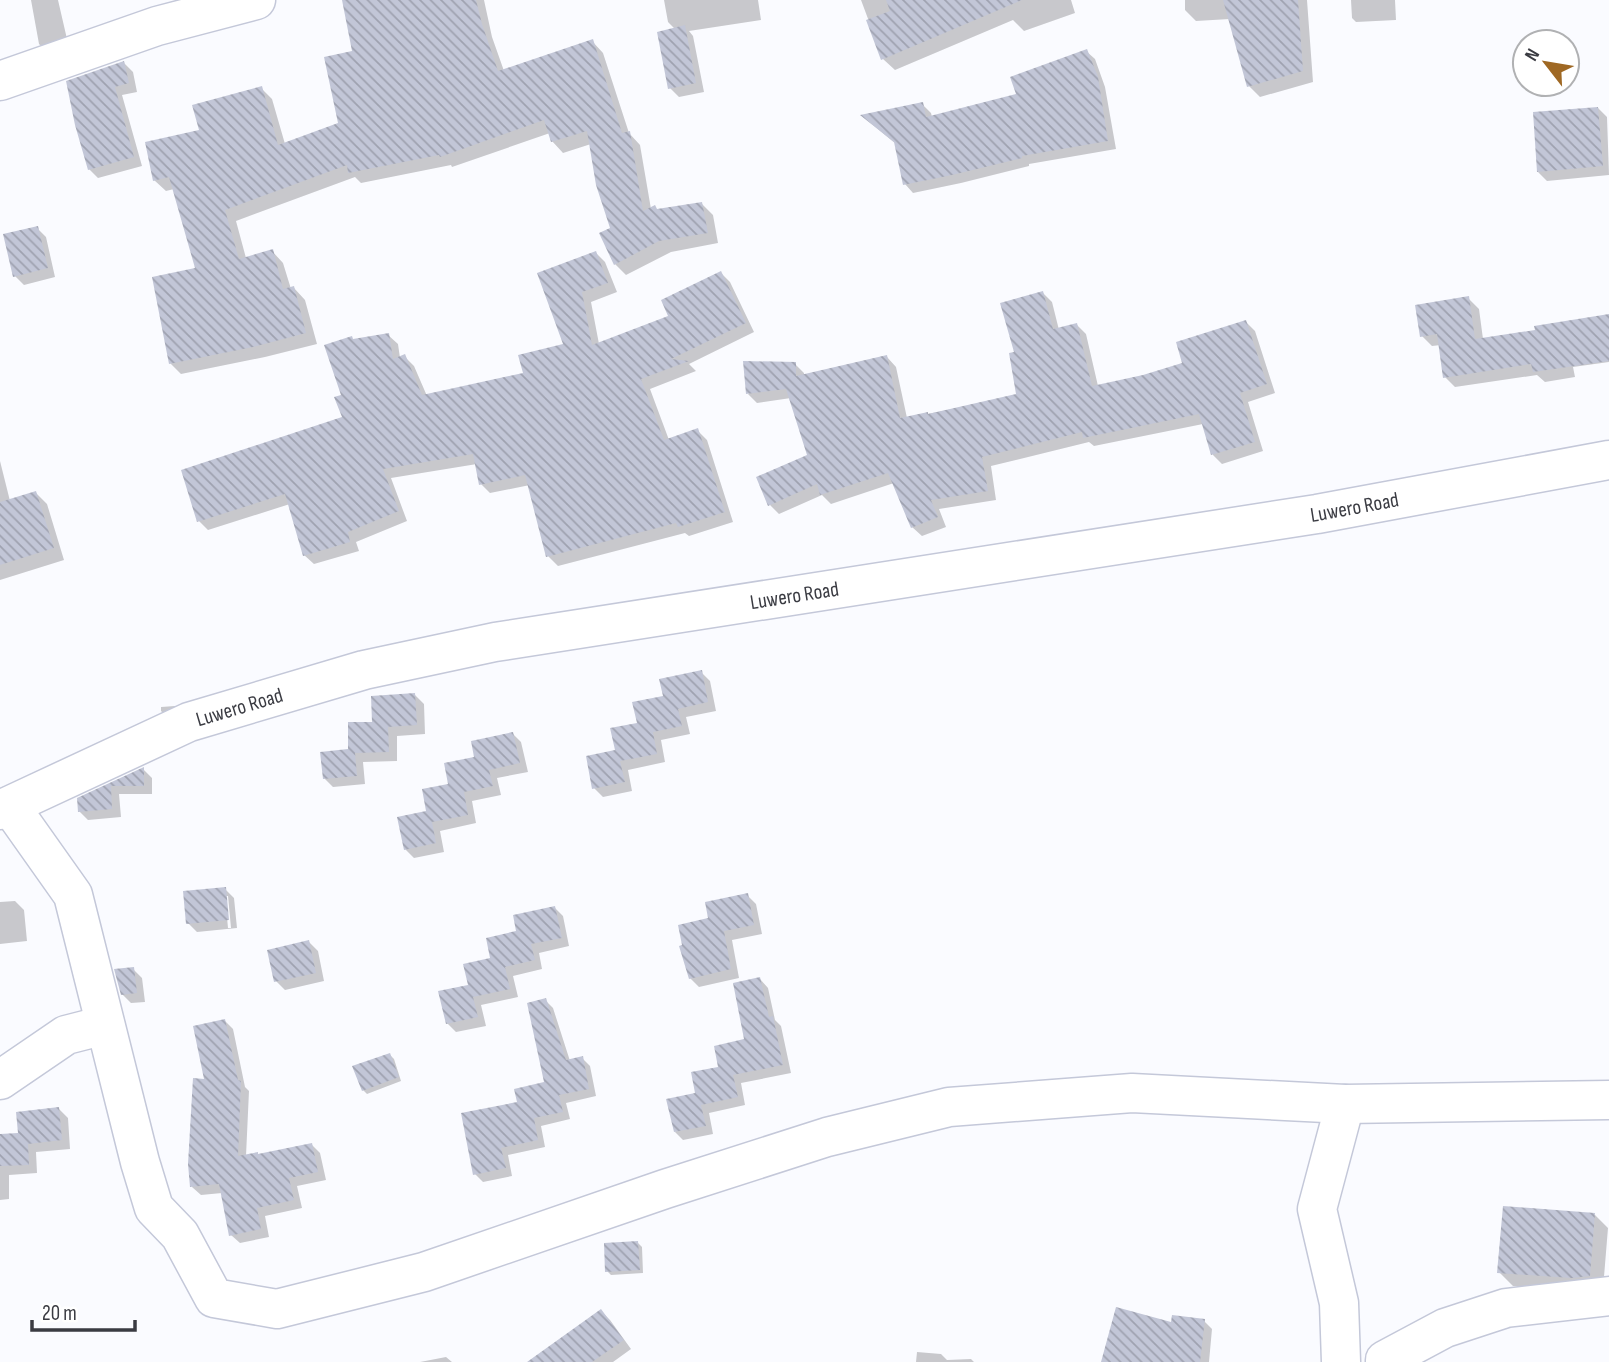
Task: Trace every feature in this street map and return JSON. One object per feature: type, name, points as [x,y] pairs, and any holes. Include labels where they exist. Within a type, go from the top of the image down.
[{"type":"street","points":[[0,81],[151,13],[256,0]]},
{"type":"street","name":"Luwero Road","points":[[5,808],[189,722],[364,670],[495,642],[1317,514],[1609,460]]},
{"type":"street","points":[[5,808],[73,895],[140,1163],[154,1208],[180,1235],[214,1298],[277,1309],[424,1272],[665,1189],[827,1137],[950,1107],[1132,1093],[1345,1104],[1609,1100]]},
{"type":"street","points":[[0,1080],[66,1035],[105,1025]]},
{"type":"street","points":[[1342,1362],[1339,1303],[1317,1209],[1345,1104]]},
{"type":"street","points":[[1385,1362],[1445,1328],[1506,1308],[1609,1296]]},
{"type":"building","points":[[342,0],[476,0],[498,71],[593,39],[622,133],[630,131],[643,211],[655,205],[657,209],[702,202],[708,233],[659,241],[614,265],[599,233],[610,228],[596,185],[587,131],[551,142],[544,120],[440,157],[439,155],[348,173],[347,165],[225,210],[239,259],[273,249],[283,289],[294,286],[306,333],[169,364],[152,277],[195,268],[169,177],[153,181],[145,142],[199,130],[192,105],[262,86],[278,145],[338,123],[324,57],[352,51]]},
{"type":"building","points":[[886,0],[1022,0],[881,60],[866,20],[890,11]]},
{"type":"building","points":[[1223,0],[1298,0],[1303,71],[1247,87]]},
{"type":"building","points":[[685,25],[696,83],[668,89],[657,32]]},
{"type":"building","points":[[1087,49],[1098,77],[1108,141],[1022,156],[903,185],[894,142],[860,115],[923,102],[926,117],[1016,94],[1010,77]]},
{"type":"building","points":[[124,61],[129,83],[115,87],[134,157],[88,170],[66,81]]},
{"type":"building","points":[[1598,107],[1603,166],[1537,172],[1533,112]]},
{"type":"building","points":[[38,226],[48,268],[13,277],[3,234]]},
{"type":"building","points":[[596,251],[608,283],[582,292],[592,345],[668,316],[661,300],[721,271],[746,323],[671,359],[689,361],[641,379],[664,440],[698,428],[725,512],[678,527],[676,523],[546,557],[525,475],[479,485],[473,454],[383,469],[399,511],[348,532],[350,542],[303,556],[285,494],[197,522],[181,470],[342,417],[334,397],[341,395],[324,345],[352,336],[353,339],[389,333],[393,359],[405,354],[422,395],[523,373],[518,355],[563,344],[537,273]]},
{"type":"building","points":[[1043,291],[1053,329],[1077,323],[1092,386],[1182,363],[1176,342],[1246,320],[1267,384],[1240,393],[1255,442],[1211,455],[1199,414],[1083,438],[1082,432],[982,457],[988,491],[931,500],[938,517],[911,528],[888,473],[820,495],[817,484],[768,506],[756,477],[807,455],[786,389],[746,394],[743,361],[796,362],[796,376],[887,355],[900,418],[1016,394],[1009,353],[1014,352],[1000,303]]},
{"type":"building","points":[[1469,296],[1475,339],[1535,330],[1534,326],[1609,314],[1609,361],[1533,372],[1531,364],[1443,378],[1437,334],[1420,337],[1415,305]]},
{"type":"building","points":[[36,491],[54,548],[0,565],[0,502]]},
{"type":"building","points":[[702,670],[708,702],[678,709],[682,726],[653,732],[657,754],[620,761],[625,782],[592,789],[586,756],[615,750],[610,728],[637,723],[632,702],[663,696],[659,679]]},
{"type":"building","points":[[415,693],[417,725],[388,727],[389,752],[355,753],[357,776],[323,779],[320,752],[348,749],[348,722],[372,722],[371,696]]},
{"type":"building","points":[[513,732],[520,763],[489,770],[493,786],[464,792],[468,815],[432,822],[436,843],[404,850],[397,817],[426,811],[422,789],[448,784],[444,763],[474,757],[471,741]]},
{"type":"building","points":[[144,767],[144,786],[111,786],[112,809],[78,812],[77,798]]},
{"type":"building","points":[[226,887],[229,920],[186,924],[183,891]]},
{"type":"building","points":[[748,893],[754,925],[724,931],[731,969],[689,979],[679,946],[682,945],[678,925],[708,918],[705,902]]},
{"type":"building","points":[[555,906],[562,938],[531,944],[535,960],[505,967],[510,989],[473,997],[478,1017],[446,1024],[438,991],[468,985],[463,964],[490,958],[486,938],[516,931],[513,915]]},
{"type":"building","points":[[309,940],[316,973],[274,982],[267,950]]},
{"type":"building","points":[[134,967],[137,993],[121,995],[114,969]]},
{"type":"building","points":[[760,977],[769,1017],[773,1016],[783,1065],[733,1075],[738,1097],[701,1105],[706,1126],[674,1132],[666,1099],[695,1093],[691,1072],[718,1067],[714,1046],[744,1039],[733,983]]},
{"type":"building","points":[[546,998],[566,1060],[583,1056],[589,1089],[559,1095],[563,1112],[534,1118],[538,1140],[501,1148],[506,1168],[473,1175],[461,1113],[517,1102],[514,1089],[544,1082],[527,1003]]},
{"type":"building","points":[[225,1019],[238,1080],[241,1081],[238,1156],[312,1143],[318,1172],[289,1178],[294,1200],[257,1208],[261,1229],[229,1236],[219,1184],[190,1187],[188,1164],[193,1078],[204,1079],[193,1026]]},
{"type":"building","points":[[390,1053],[399,1077],[362,1091],[352,1066]]},
{"type":"building","points":[[59,1107],[62,1140],[28,1144],[29,1165],[0,1166],[0,1134],[18,1133],[16,1112]]},
{"type":"building","points":[[1503,1206],[1595,1213],[1590,1276],[1572,1278],[1497,1273]]},
{"type":"building","points":[[638,1241],[640,1270],[605,1272],[604,1243]]},
{"type":"building","points":[[1116,1307],[1171,1322],[1172,1315],[1205,1319],[1200,1362],[1101,1362]]},
{"type":"building","points":[[601,1309],[624,1340],[592,1362],[527,1362]]}]
